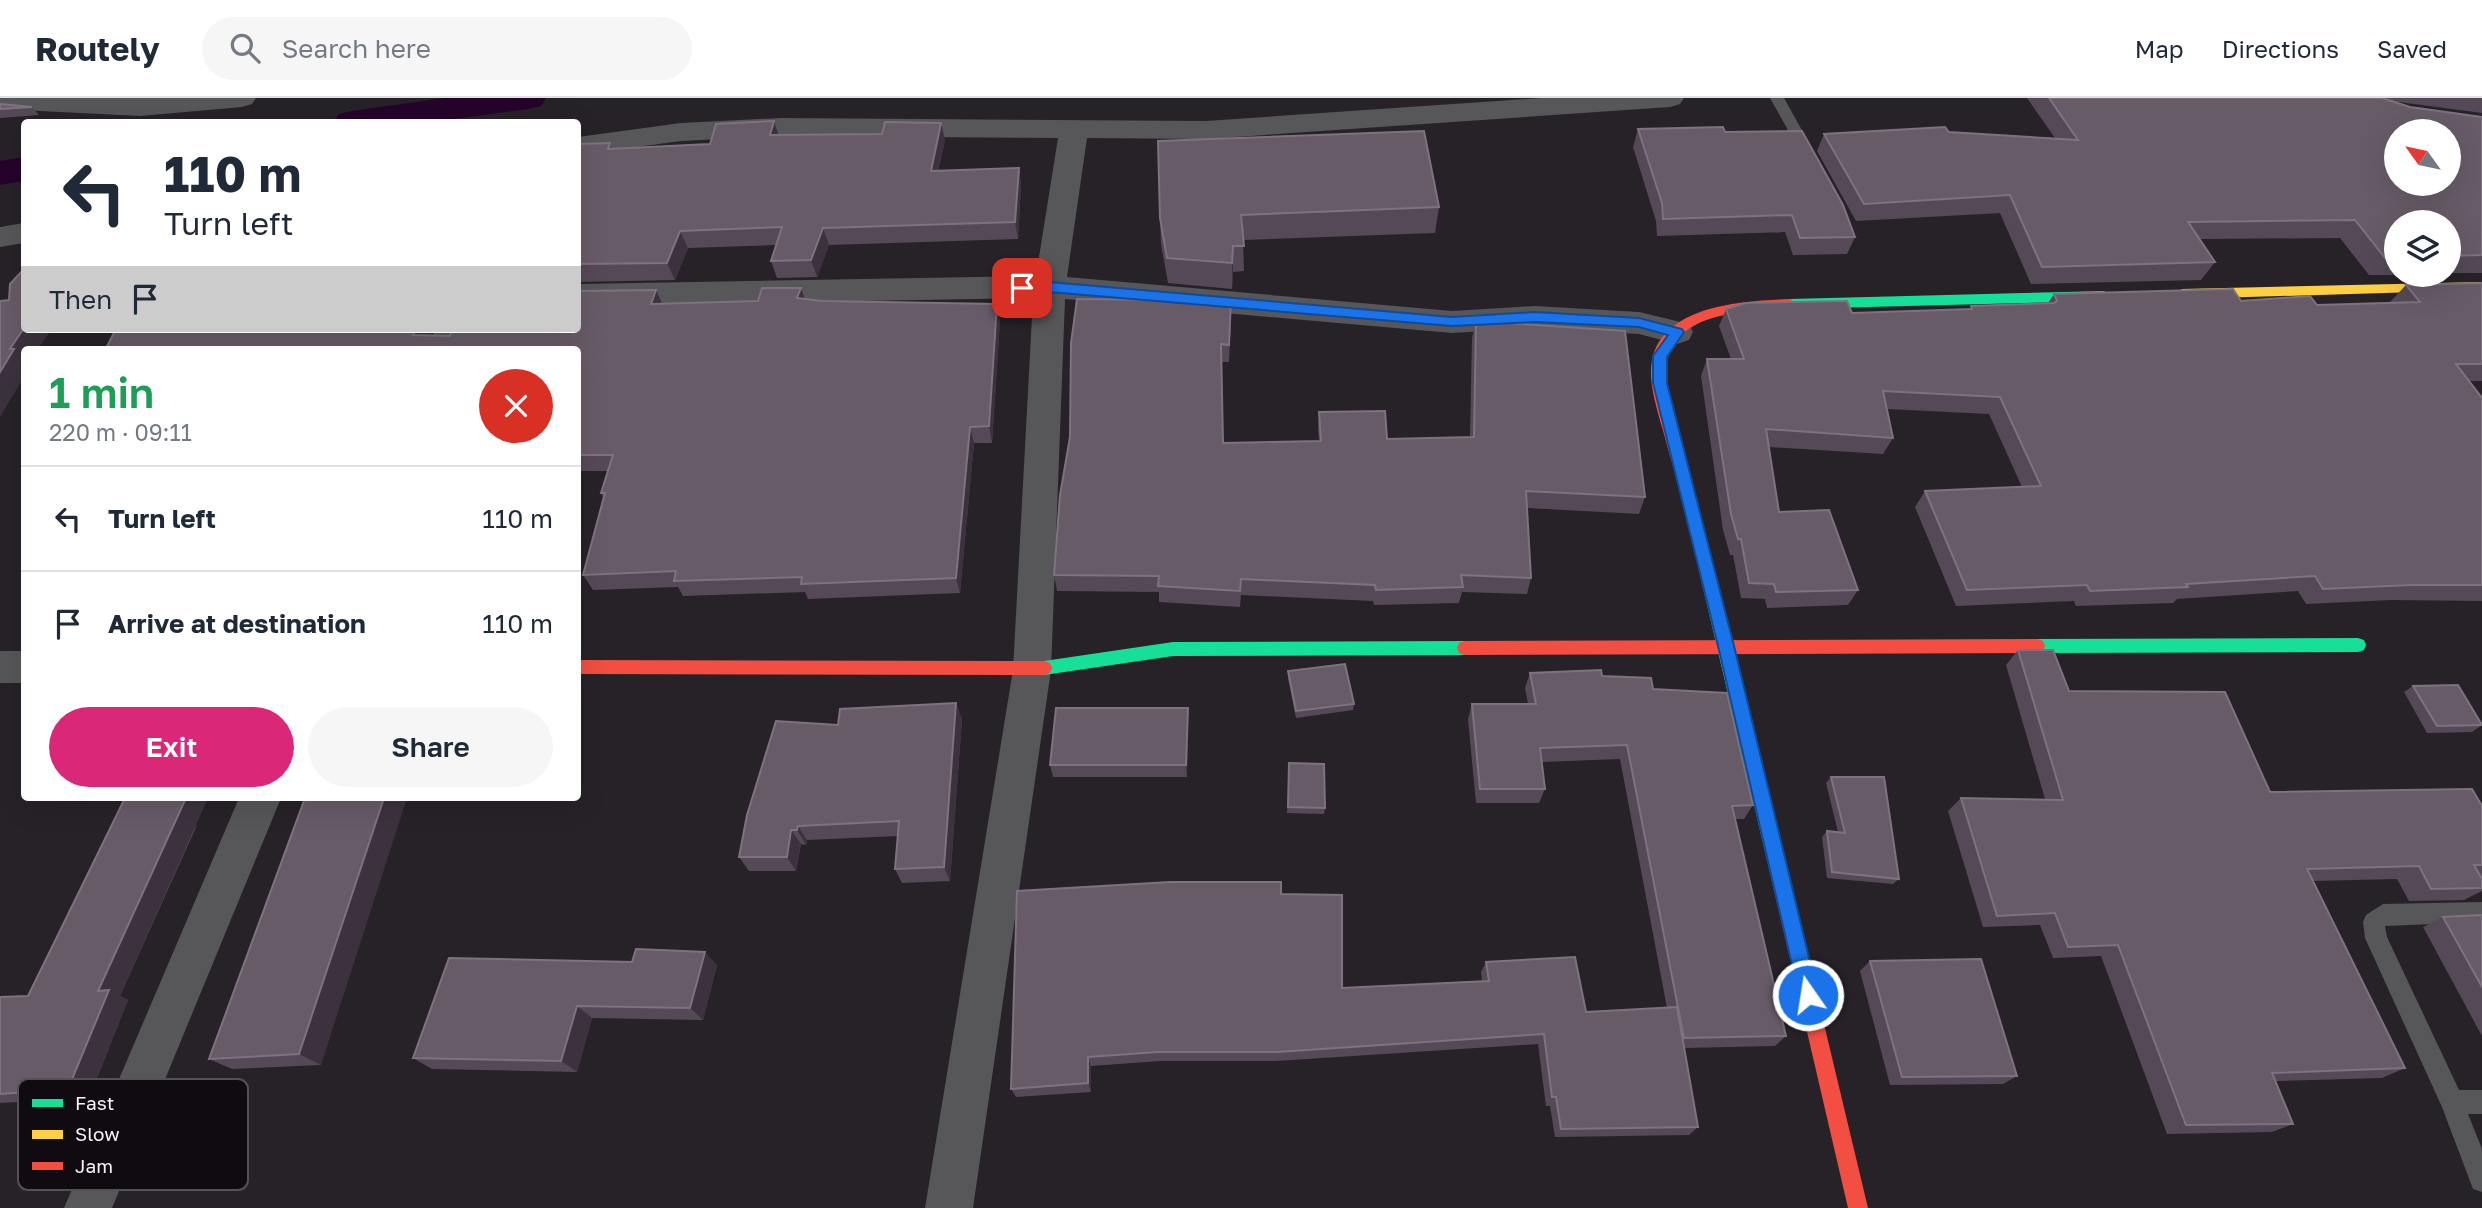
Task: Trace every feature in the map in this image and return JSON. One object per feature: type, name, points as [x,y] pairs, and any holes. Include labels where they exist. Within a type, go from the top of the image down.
[{"type":"street","points":[[0,100],[47,100],[140,107],[243,98]]},
{"type":"street","points":[[581,146],[681,132],[781,127],[1073,132],[1220,130],[1670,98]]},
{"type":"street","points":[[949,1208],[1032,670],[1049,287],[1073,132]]},
{"type":"street","points":[[0,237],[21,234]]},
{"type":"street","points":[[2162,294],[2482,286]]},
{"type":"street","points":[[581,295],[1049,287],[1452,322],[1535,317],[1639,323],[1677,332]]},
{"type":"street","points":[[1858,1208],[1727,650],[1660,383],[1660,356],[1677,332],[1700,316],[1745,305],[2121,295]]},
{"type":"street","points":[[581,667],[1032,670],[1173,649],[1727,650],[2358,645]]},
{"type":"street","points":[[0,667],[21,667]]},
{"type":"street","points":[[142,1079],[259,801]]},
{"type":"street","points":[[88,1208],[96,1190]]},
{"type":"lane","points":[[1777,98],[1817,169]]},
{"type":"lane","points":[[2482,912],[2383,914],[2374,922],[2376,938],[2452,1102],[2482,1180]]},
{"type":"lane","points":[[2452,1102],[2482,1102]]},
{"type":"building","points":[[2049,98],[2382,98],[2410,107],[2482,117],[2482,255],[2461,256],[2461,210],[2384,210],[2384,257],[2355,220],[2188,222],[2215,262],[2042,267],[2010,195],[1864,204],[1824,134],[1945,127],[1949,132],[2078,140]]},
{"type":"building","points":[[0,104],[32,107],[0,109]]},
{"type":"building","points":[[774,121],[770,135],[882,134],[885,122],[941,123],[931,171],[1019,168],[1015,222],[823,228],[811,260],[771,261],[782,227],[680,231],[667,263],[581,264],[581,144],[610,143],[608,149],[710,144],[716,124]]},
{"type":"building","points":[[1723,127],[1725,132],[1802,131],[1843,205],[1855,237],[1800,238],[1792,215],[1663,219],[1662,203],[1638,129]]},
{"type":"building","points":[[1424,131],[1439,207],[1241,215],[1244,246],[1233,246],[1232,263],[1167,258],[1160,218],[1158,141]]},
{"type":"building","points":[[21,272],[21,332],[0,372],[0,301],[9,300],[10,284]]},
{"type":"building","points":[[2482,283],[2482,364],[2456,364],[2482,398],[2482,585],[2323,589],[2315,576],[2186,584],[2188,587],[2090,591],[2087,585],[1967,590],[1925,491],[2041,486],[2000,397],[1883,391],[1893,438],[1766,429],[1779,512],[1829,510],[1858,590],[1776,592],[1774,584],[1749,583],[1741,539],[1738,539],[1731,514],[1707,359],[1744,359],[1726,309],[1746,303],[1847,301],[1852,313],[1972,309],[1971,306],[2054,303],[2057,301],[2054,294],[2233,289],[2241,301],[2310,296],[2317,305],[2420,302],[2408,287],[2461,287],[2461,284]]},
{"type":"building","points":[[762,288],[801,288],[797,298],[822,301],[997,304],[989,426],[970,427],[956,578],[801,584],[802,577],[674,581],[676,571],[583,575],[605,493],[601,493],[613,455],[581,455],[581,346],[107,346],[114,333],[414,333],[413,335],[450,336],[451,333],[581,333],[581,291],[656,290],[651,304],[758,301]]},
{"type":"building","points":[[1170,293],[1231,299],[1229,345],[1221,344],[1223,443],[1321,441],[1319,412],[1385,411],[1387,439],[1474,437],[1476,321],[1625,331],[1645,497],[1526,491],[1531,578],[1461,575],[1463,587],[1376,590],[1375,585],[1241,579],[1240,591],[1158,586],[1159,576],[1054,575],[1060,495],[1070,437],[1071,343],[1077,299],[1171,300]]},
{"type":"building","points":[[2018,650],[2053,650],[2069,691],[2225,692],[2270,792],[2472,789],[2482,806],[2482,865],[2474,865],[2482,879],[2482,888],[2431,889],[2419,866],[2307,869],[2405,1068],[2272,1073],[2293,1124],[2186,1125],[2118,945],[2068,947],[2055,913],[1997,916],[1961,798],[2063,800]]},
{"type":"building","points":[[1345,664],[1354,704],[1296,711],[1288,671]]},
{"type":"building","points":[[1601,670],[1602,676],[1651,678],[1653,689],[1727,693],[1753,805],[1732,806],[1786,1036],[1684,1038],[1627,745],[1540,748],[1545,789],[1480,789],[1472,704],[1536,704],[1530,673]]},
{"type":"building","points":[[2458,685],[2482,725],[2437,726],[2413,686]]},
{"type":"building","points":[[956,703],[944,867],[895,869],[899,821],[798,826],[797,830],[791,830],[787,857],[739,857],[747,815],[776,721],[838,725],[840,709]]},
{"type":"building","points":[[1056,708],[1188,708],[1186,765],[1050,765]]},
{"type":"building","points":[[1289,763],[1324,764],[1325,808],[1288,807]]},
{"type":"building","points":[[1831,777],[1884,777],[1899,879],[1832,872],[1827,831],[1845,833]]},
{"type":"building","points":[[124,801],[185,801],[98,991],[109,990],[72,1079],[18,1079],[18,1093],[0,1094],[0,997],[28,996]]},
{"type":"building","points":[[304,801],[383,801],[299,1054],[209,1059]]},
{"type":"building","points":[[1170,882],[1281,882],[1281,894],[1342,895],[1342,988],[1489,981],[1486,962],[1575,957],[1586,1012],[1677,1007],[1698,1127],[1561,1129],[1556,1097],[1552,1097],[1544,1034],[1277,1052],[1158,1052],[1088,1057],[1088,1083],[1011,1089],[1017,891]]},
{"type":"building","points":[[2482,915],[2482,987],[2443,917]]},
{"type":"building","points":[[636,949],[705,952],[690,1008],[577,1006],[561,1061],[413,1058],[449,958],[632,962]]},
{"type":"building","points":[[1981,959],[2017,1076],[1902,1077],[1870,961]]},
{"type":"waterway","points":[[374,119],[528,98]]},
{"type":"waterway","points":[[0,173],[21,170]]},
{"type":"traffic: fast","points":[[1790,304],[2104,296]]},
{"type":"traffic: fast","points":[[1684,477],[1787,907]]},
{"type":"traffic: fast","points":[[2037,646],[2358,645]]},
{"type":"traffic: fast","points":[[1044,668],[1173,649],[1465,648]]},
{"type":"traffic: slow","points":[[2182,294],[2482,286]]},
{"type":"traffic: jam","points":[[1684,477],[1667,418],[1658,373],[1665,343],[1678,330],[1694,320],[1714,313],[1755,306],[1790,304]]},
{"type":"traffic: jam","points":[[1465,648],[2037,646]]},
{"type":"traffic: jam","points":[[581,667],[1044,668]]},
{"type":"traffic: jam","points":[[1787,907],[1858,1208]]},
{"type":"route","points":[[1022,288],[1049,287],[1452,322],[1535,317],[1639,323],[1677,332],[1660,356],[1660,383],[1727,650],[1808,995]]}]
